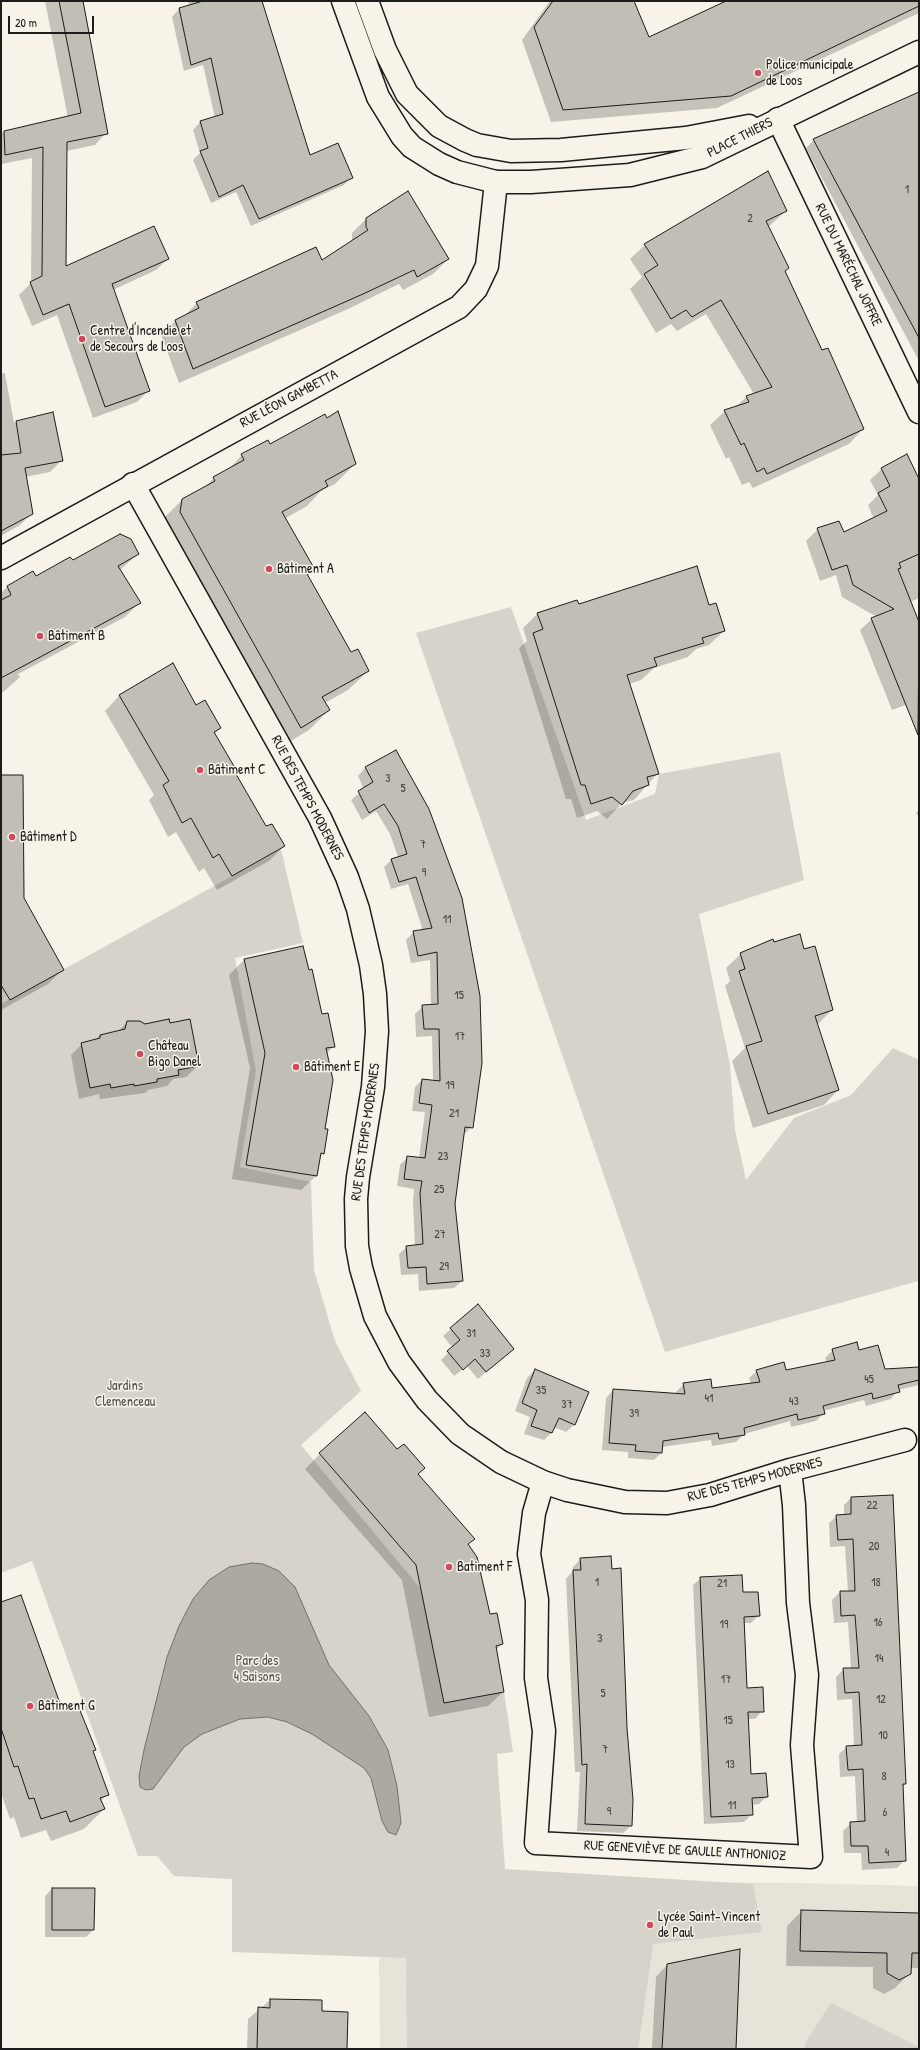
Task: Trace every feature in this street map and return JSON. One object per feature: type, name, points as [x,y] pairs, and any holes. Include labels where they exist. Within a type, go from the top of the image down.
[{"type":"street","name":"PLACE THIERS","points":[[343,1],[378,97],[402,136],[412,147],[438,164],[457,172],[496,182],[530,182],[630,175],[702,157],[719,150],[778,119]]},
{"type":"street","name":"PLACE THIERS","points":[[367,1],[385,50],[407,94],[427,116],[451,133],[477,144],[511,150],[561,150],[686,138],[733,130],[778,119]]},
{"type":"street","points":[[778,119],[919,52]]},
{"type":"street","name":"RUE DU MARÉCHAL JOFFRE","points":[[778,119],[919,412]]},
{"type":"street","name":"RUE LÉON GAMBETTA","points":[[1,558],[133,484],[459,307],[476,289],[487,266],[496,182]]},
{"type":"street","name":"RUE DES TEMPS MODERNES","points":[[133,484],[320,818],[347,877],[358,909],[371,965],[375,994],[377,1031],[373,1087],[358,1177],[356,1222],[361,1268],[375,1316],[399,1362],[427,1400],[460,1434],[501,1462],[543,1482],[567,1490],[625,1502],[667,1503],[710,1495],[790,1470],[905,1440]]},
{"type":"street","name":"RUE GENEVIÈVE DE GAULLE ANTHONIOZ","points":[[543,1482],[534,1513],[529,1554],[537,1600],[536,1678],[544,1742],[536,1843],[811,1856],[802,1745],[807,1675],[798,1603],[797,1555],[790,1470]]},
{"type":"shaded area","points":[[252,1563],[263,1564],[279,1571],[295,1587],[329,1665],[369,1716],[388,1750],[397,1786],[401,1823],[396,1835],[388,1832],[382,1821],[371,1778],[364,1768],[312,1734],[287,1722],[268,1717],[240,1719],[202,1734],[184,1747],[153,1789],[146,1790],[140,1787],[139,1776],[144,1750],[167,1657],[179,1626],[193,1599],[209,1580],[229,1567]]},
{"type":"shaded area","name":"Lycée Saint-Vincent de Paul","points":[[385,1872],[683,1882],[919,1886],[919,2049],[380,2049],[379,1965]]},
{"type":"green space","points":[[511,607],[586,820],[655,794],[659,774],[780,752],[804,880],[699,914],[730,1065],[735,1130],[746,1180],[794,1118],[851,1095],[893,1048],[919,1060],[919,1285],[918,1281],[665,1352],[416,633]]},
{"type":"green space","points":[[281,849],[303,943],[235,958],[256,1071],[240,1167],[311,1182],[314,1270],[335,1341],[361,1391],[301,1445],[421,1589],[444,1703],[504,1692],[513,1752],[497,1754],[505,1869],[753,1884],[762,1932],[653,1944],[638,2049],[407,2049],[406,1958],[232,1952],[232,1879],[174,1876],[157,1856],[138,1856],[32,1561],[1,1573],[1,1004]]},
{"type":"green space","points":[[831,2003],[919,2047],[919,2049],[805,2049],[805,2043]]},
{"type":"building","points":[[59,1],[83,1],[108,134],[67,142],[66,266],[154,226],[169,259],[112,284],[150,391],[105,407],[69,304],[43,315],[30,282],[42,276],[43,147],[5,155],[4,131],[81,113]]},
{"type":"building","points":[[203,1],[262,1],[310,155],[338,143],[353,178],[259,219],[243,185],[219,197],[200,151],[208,148],[200,121],[223,114],[211,58],[191,65],[179,8]]},
{"type":"building","points":[[553,1],[634,1],[649,37],[726,1],[919,1],[919,6],[731,96],[563,110],[534,27]]},
{"type":"building","points":[[919,92],[919,338],[813,139]]},
{"type":"building","points":[[768,171],[787,211],[766,221],[789,268],[785,271],[822,350],[828,348],[864,429],[767,474],[764,468],[757,472],[744,443],[741,445],[724,410],[749,402],[746,396],[772,387],[721,300],[692,317],[686,310],[671,319],[644,274],[658,265],[644,244]]},
{"type":"building","points":[[408,191],[449,259],[417,277],[414,270],[193,369],[175,320],[199,308],[196,302],[316,247],[322,260],[368,230],[366,227],[366,218]]},
{"type":"building","name":"Bâtiment A","points":[[338,411],[356,464],[325,481],[328,486],[282,512],[314,568],[306,572],[351,652],[358,649],[369,671],[322,697],[330,710],[301,728],[180,512],[182,499],[215,481],[213,477],[244,460],[241,454],[268,440],[270,444],[325,414],[327,418]]},
{"type":"building","points":[[53,412],[63,461],[25,468],[33,514],[1,531],[1,455],[21,453],[16,421]]},
{"type":"building","points":[[907,454],[919,479],[919,554],[899,563],[901,568],[898,569],[919,622],[918,735],[871,618],[894,609],[853,585],[847,565],[832,570],[817,528],[839,521],[844,532],[887,511],[878,493],[890,486],[881,468]]},
{"type":"building","name":"Bâtiment B","points":[[120,534],[131,539],[139,554],[118,566],[141,603],[1,678],[1,600],[11,595],[7,586],[33,571],[36,576],[70,557],[73,560]]},
{"type":"building","points":[[697,566],[709,605],[716,603],[725,631],[702,638],[704,643],[654,658],[657,666],[627,675],[659,774],[647,777],[649,785],[633,791],[622,805],[612,797],[591,804],[585,785],[581,785],[533,633],[543,629],[537,613],[577,600],[579,604]]},
{"type":"building","name":"Bâtiment C","points":[[173,663],[196,705],[205,700],[221,728],[214,732],[238,773],[236,774],[266,826],[272,824],[285,846],[232,876],[219,854],[213,858],[191,818],[182,823],[163,785],[169,781],[119,695]]},
{"type":"building","points":[[396,750],[429,809],[462,898],[480,996],[482,1063],[473,1128],[465,1127],[455,1204],[463,1281],[427,1284],[426,1267],[408,1268],[406,1246],[423,1244],[420,1193],[422,1181],[404,1179],[407,1156],[425,1158],[432,1105],[419,1103],[422,1079],[440,1081],[439,1029],[424,1029],[422,1005],[438,1004],[437,952],[418,956],[413,931],[432,928],[416,877],[399,882],[391,859],[407,854],[398,826],[384,804],[369,813],[358,791],[373,782],[365,767]]},
{"type":"building","name":"Bâtiment D","points":[[1,775],[23,775],[24,898],[64,970],[10,1000],[1,985]]},
{"type":"building","points":[[800,934],[804,949],[815,946],[833,1010],[815,1016],[839,1090],[768,1114],[746,1046],[762,1041],[739,971],[745,969],[740,953],[773,939],[774,942]]},
{"type":"building","name":"Bâtiment E","points":[[303,946],[309,970],[312,969],[322,1014],[328,1013],[335,1047],[326,1048],[333,1080],[325,1129],[328,1129],[324,1154],[321,1153],[317,1176],[246,1165],[265,1053],[244,959]]},
{"type":"building","name":"Château Bigo Danel","points":[[169,1019],[170,1023],[190,1019],[199,1066],[178,1070],[179,1075],[157,1079],[157,1082],[111,1088],[110,1084],[90,1088],[81,1043],[100,1038],[100,1035],[125,1029],[127,1021],[140,1021],[145,1024]]},
{"type":"building","points":[[478,1304],[514,1349],[486,1372],[475,1359],[463,1370],[447,1351],[460,1340],[450,1328]]},
{"type":"building","points":[[857,1342],[859,1350],[878,1345],[885,1369],[919,1367],[919,1380],[898,1385],[900,1392],[873,1399],[872,1393],[823,1406],[825,1414],[798,1420],[797,1414],[744,1428],[745,1435],[719,1439],[718,1433],[663,1441],[662,1453],[635,1451],[636,1445],[609,1443],[613,1389],[685,1394],[683,1383],[711,1379],[712,1388],[760,1382],[756,1370],[784,1362],[786,1370],[835,1360],[832,1349]]},
{"type":"building","points":[[535,1369],[589,1392],[575,1425],[559,1418],[552,1433],[531,1426],[537,1410],[522,1403]]},
{"type":"building","name":"Batiment F","points":[[365,1412],[397,1449],[404,1444],[425,1468],[418,1474],[475,1539],[468,1544],[477,1557],[490,1614],[497,1613],[503,1644],[496,1646],[504,1692],[444,1703],[416,1565],[319,1453]]},
{"type":"building","points":[[893,1495],[906,1784],[903,1784],[906,1861],[869,1863],[868,1846],[851,1846],[850,1822],[865,1821],[863,1769],[848,1770],[846,1746],[862,1745],[859,1692],[845,1693],[843,1668],[859,1668],[855,1615],[841,1616],[840,1591],[855,1591],[853,1539],[838,1540],[836,1515],[851,1514],[851,1497]]},
{"type":"building","points":[[611,1556],[612,1569],[621,1568],[627,1728],[633,1800],[632,1826],[585,1824],[587,1764],[582,1765],[573,1570],[581,1570],[580,1558]]},
{"type":"building","points":[[742,1575],[743,1592],[758,1592],[760,1616],[744,1617],[747,1688],[763,1687],[764,1712],[748,1712],[751,1774],[766,1773],[768,1797],[752,1798],[753,1815],[711,1817],[700,1577]]},
{"type":"building","name":"Bâtiment G","points":[[21,1595],[62,1709],[77,1703],[96,1750],[93,1751],[109,1795],[100,1798],[105,1809],[70,1822],[66,1811],[41,1819],[34,1798],[29,1799],[18,1766],[14,1767],[1,1728],[1,1602]]},
{"type":"building","points":[[52,1888],[95,1888],[94,1930],[52,1930]]},
{"type":"building","points":[[801,1910],[919,1913],[919,1953],[912,1953],[911,1974],[899,1980],[887,1973],[887,1953],[800,1951]]},
{"type":"building","points":[[740,1949],[736,2049],[662,2049],[667,1964]]},
{"type":"building","points":[[270,1999],[322,2000],[322,2011],[348,2012],[347,2049],[257,2049],[258,2007],[270,2008]]},
{"type":"place","name":"Police municipale de Loos","points":[[758,73]]},
{"type":"place","name":"Centre d'Incendie et de Secours de Loos","points":[[82,339]]},
{"type":"place","name":"Bâtiment A","points":[[269,569]]},
{"type":"place","name":"Bâtiment B","points":[[40,636]]},
{"type":"place","name":"Bâtiment C","points":[[200,770]]},
{"type":"place","name":"Bâtiment D","points":[[12,837]]},
{"type":"place","name":"Château Bigo Danel","points":[[140,1054]]},
{"type":"place","name":"Bâtiment E","points":[[296,1067]]},
{"type":"place","name":"Batiment F","points":[[449,1567]]},
{"type":"place","name":"Bâtiment G","points":[[30,1706]]},
{"type":"place","name":"Lycée Saint-Vincent de Paul","points":[[650,1925]]},
{"type":"park label","name":"Jardins Clemenceau","points":[[125,1394]]},
{"type":"park label","name":"Parc des 4 Saisons","points":[[257,1670]]}]
